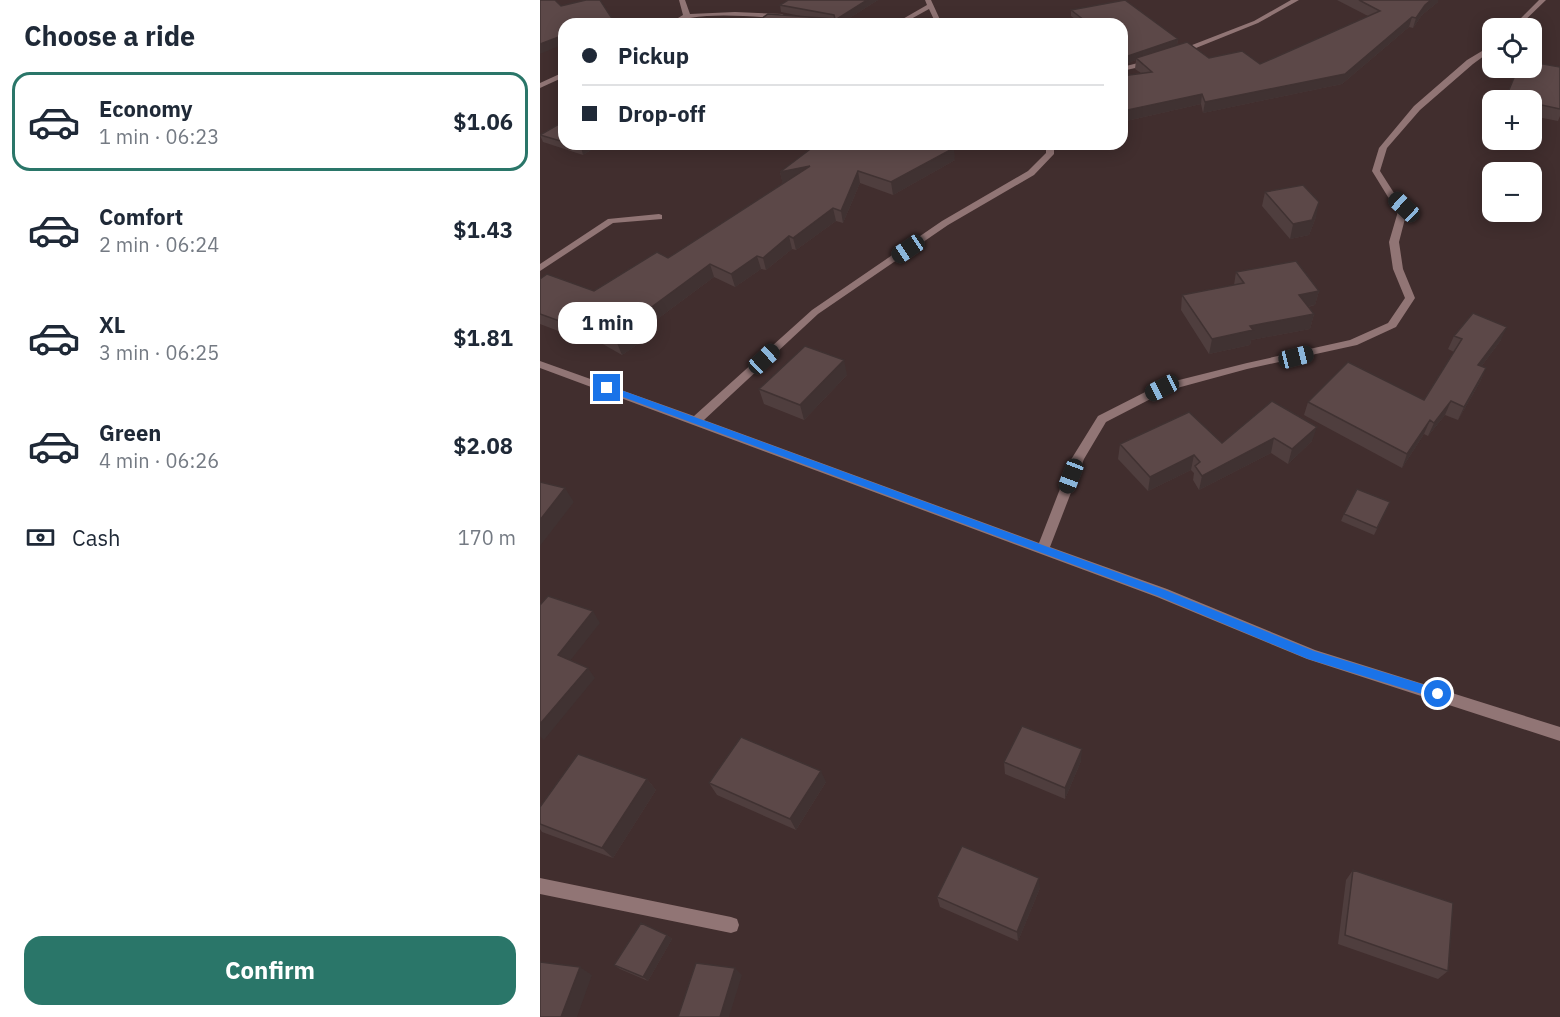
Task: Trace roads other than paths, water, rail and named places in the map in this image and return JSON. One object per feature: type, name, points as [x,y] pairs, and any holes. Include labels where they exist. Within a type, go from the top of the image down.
[{"type":"street","points":[[682,0],[687,16]]},
{"type":"street","points":[[1166,56],[1256,22],[1296,0]]},
{"type":"street","points":[[1524,18],[1543,0]]},
{"type":"street","points":[[906,18],[929,3],[936,18]]},
{"type":"street","points":[[683,18],[735,14],[792,18]]},
{"type":"street","points":[[1043,549],[1078,458],[1101,419],[1162,388],[1247,366],[1353,343],[1392,325],[1410,298],[1398,269],[1394,243],[1404,207],[1391,195],[1376,171],[1383,148],[1417,108],[1482,54]]},
{"type":"street","points":[[1128,67],[1155,60]]},
{"type":"street","points":[[540,86],[558,77]]},
{"type":"street","points":[[697,420],[814,312],[945,223],[1031,174],[1050,154],[1050,150]]},
{"type":"street","points":[[540,268],[611,221],[659,217]]},
{"type":"street","points":[[540,364],[1162,593],[1312,655],[1560,734]]},
{"type":"street","points":[[540,886],[731,925]]}]
